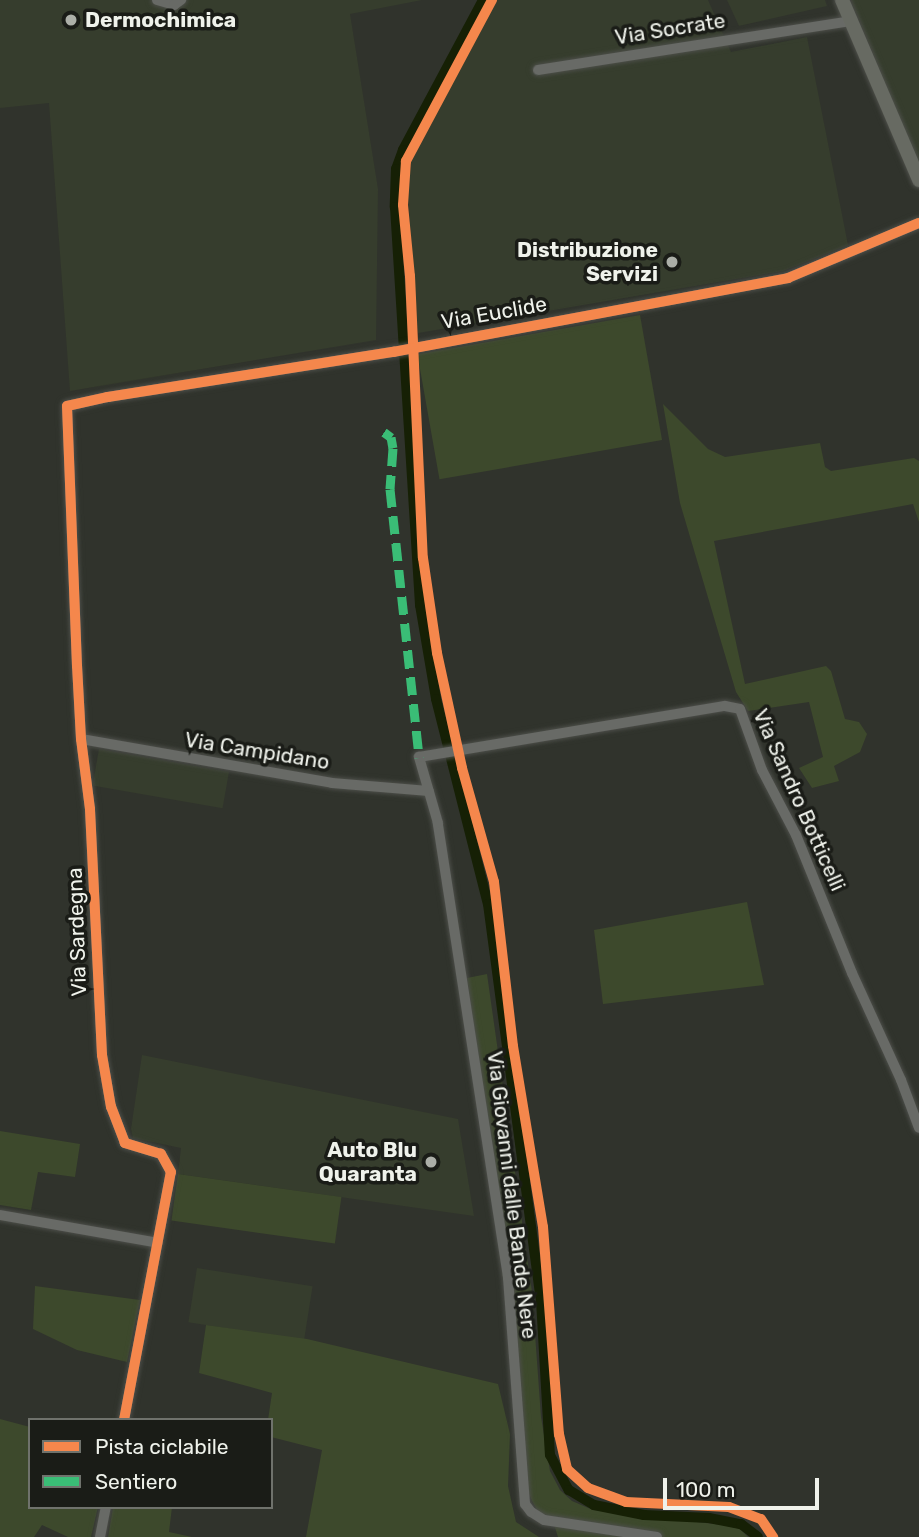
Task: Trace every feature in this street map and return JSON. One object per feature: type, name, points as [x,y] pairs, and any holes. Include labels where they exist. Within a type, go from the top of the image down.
[{"type":"street","points":[[157,0],[174,5],[181,0]]},
{"type":"street","points":[[842,0],[919,180]]},
{"type":"street","name":"Via Socrate","points":[[538,70],[850,21]]},
{"type":"street","name":"Via Euclide","points":[[66,406],[119,395],[393,352],[788,278],[919,223]]},
{"type":"street","name":"Via Sardegna","points":[[66,406],[81,739],[90,809],[102,1055],[111,1107],[124,1143],[161,1153],[172,1172],[124,1418]]},
{"type":"street","name":"Via Sandro Botticelli","points":[[419,757],[726,706],[740,709],[764,773],[796,835],[919,1128]]},
{"type":"street","name":"Via Campidano","points":[[81,739],[332,783],[429,791]]},
{"type":"street","name":"Via Giovanni dalle Bande Nere","points":[[419,757],[438,823],[508,1277],[525,1504],[531,1512],[544,1520],[657,1537]]},
{"type":"street","points":[[0,1215],[158,1243]]},
{"type":"street","points":[[100,1537],[106,1509]]},
{"type":"shaded area","points":[[0,0],[422,0],[350,14],[378,189],[376,340],[70,391],[49,103],[0,108]]},
{"type":"shaded area","points":[[497,0],[708,0],[731,52],[807,37],[848,245],[783,271],[418,333],[408,198],[411,161]]},
{"type":"shaded area","points":[[727,0],[825,0],[827,6],[739,26]]},
{"type":"shaded area","points":[[851,0],[919,0],[919,165]]},
{"type":"shaded area","points":[[99,749],[229,772],[223,808],[93,785]]},
{"type":"shaded area","points":[[142,1055],[458,1119],[474,1216],[178,1174],[181,1148],[133,1138],[131,1129]]},
{"type":"shaded area","points":[[197,1268],[313,1286],[304,1341],[188,1322]]},
{"type":"green space","points":[[640,315],[662,440],[439,479],[417,354]]},
{"type":"green space","points":[[663,404],[708,449],[725,457],[820,443],[825,467],[831,471],[914,458],[919,461],[919,522],[913,504],[714,541],[745,684],[826,666],[831,671],[845,719],[859,722],[867,734],[860,752],[834,766],[839,781],[812,788],[799,768],[823,757],[809,702],[748,711],[736,692],[680,503]]},
{"type":"green space","points":[[747,902],[764,985],[603,1004],[594,930]]},
{"type":"green space","points":[[487,974],[532,1292],[541,1417],[550,1471],[560,1490],[572,1501],[593,1510],[723,1525],[740,1529],[748,1537],[558,1537],[553,1521],[540,1515],[532,1501],[526,1485],[512,1284],[467,978]]},
{"type":"green space","points":[[0,1131],[80,1144],[75,1177],[38,1172],[31,1210],[0,1205]]},
{"type":"green space","points":[[178,1174],[341,1197],[335,1244],[171,1221]]},
{"type":"green space","points":[[35,1286],[140,1300],[127,1362],[77,1350],[33,1329]]},
{"type":"green space","points":[[206,1325],[307,1339],[498,1384],[510,1434],[508,1486],[516,1522],[539,1537],[306,1537],[322,1450],[273,1438],[273,1418],[268,1418],[272,1393],[199,1373]]},
{"type":"green space","points":[[0,1419],[28,1426],[28,1509],[98,1509],[91,1537],[68,1537],[42,1525],[34,1537],[0,1537]]},
{"type":"green space","points":[[113,1509],[172,1509],[169,1532],[192,1537],[108,1537]]},
{"type":"waterway","points":[[483,0],[403,150],[396,169],[395,207],[420,605],[436,699],[488,904],[541,1300],[550,1455],[569,1490],[594,1505],[644,1515],[709,1518],[741,1524],[758,1537]]},
{"type":"marked path","points":[[384,432],[391,437],[393,448],[390,489],[419,757]]},
{"type":"cycle path","points":[[492,0],[406,161],[403,205],[410,276],[423,558],[437,653],[462,768],[494,882],[513,1046],[543,1227],[559,1434],[567,1469],[588,1488],[626,1502],[729,1507],[761,1519],[773,1537]]},
{"type":"cycle path","points":[[124,1418],[171,1172],[161,1154],[125,1143],[111,1107],[102,1055],[90,809],[81,739],[77,666],[67,406],[108,397],[393,352],[788,278],[919,223]]},
{"type":"place","name":"Dermochimica","points":[[71,20]]},
{"type":"place","name":"Distribuzione Servizi","points":[[672,262]]},
{"type":"place","name":"Auto Blu Quaranta","points":[[431,1162]]}]
